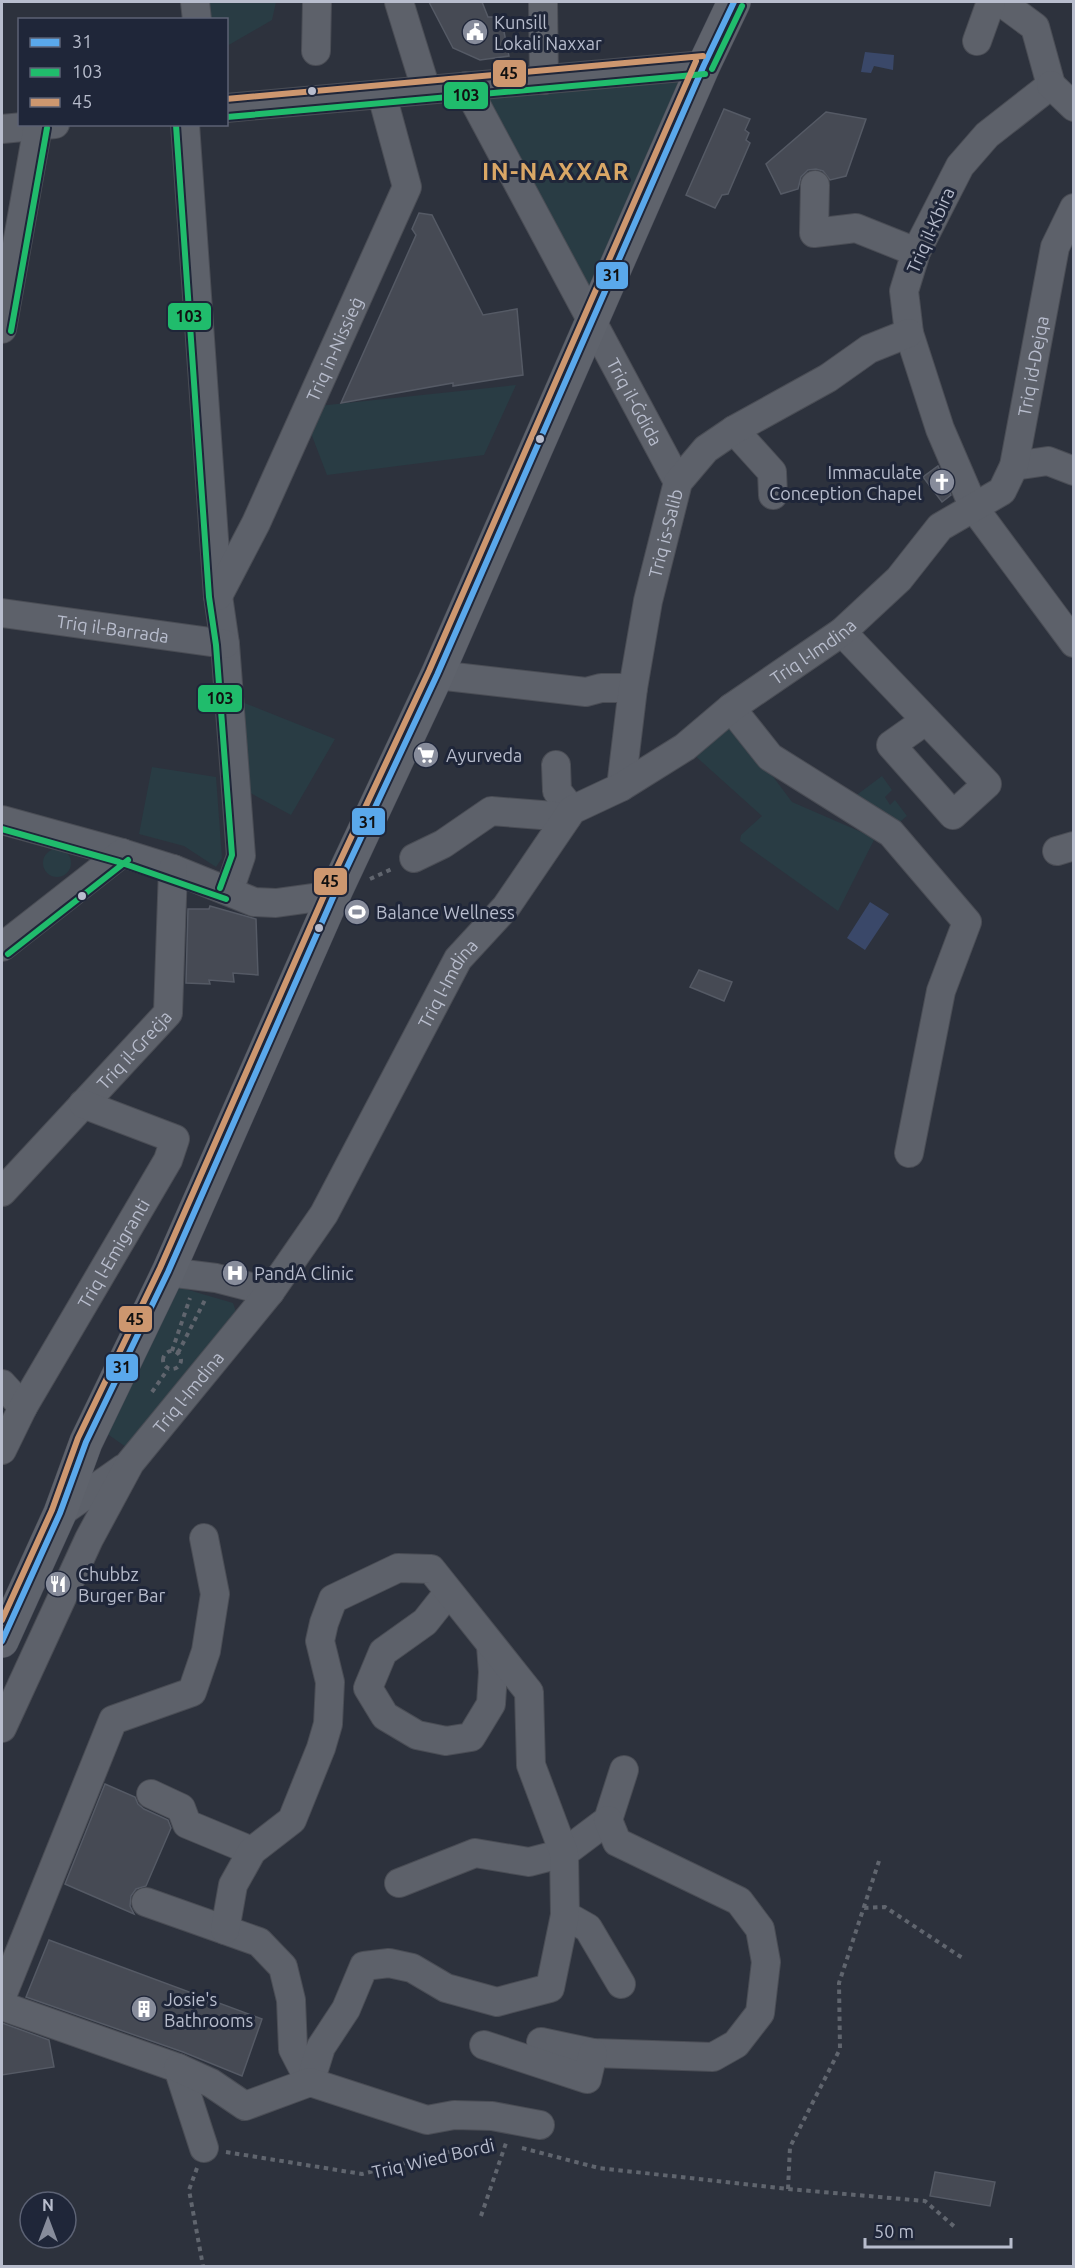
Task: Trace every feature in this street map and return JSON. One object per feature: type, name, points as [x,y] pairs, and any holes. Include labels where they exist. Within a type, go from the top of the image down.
[{"type":"main road","points":[[2,1641],[60,1513],[86,1442],[180,1283],[334,895],[437,675],[704,65],[734,2]]},
{"type":"street","points":[[195,2],[197,18]]},
{"type":"street","points":[[316,51],[317,2]]},
{"type":"street","points":[[399,2],[426,89]]},
{"type":"street","points":[[543,2],[544,80]]},
{"type":"street","points":[[978,40],[991,2]]},
{"type":"street","points":[[1001,2],[1035,27],[1051,85],[1074,107]]},
{"type":"street","points":[[228,108],[704,65]]},
{"type":"street","name":"Triq il-Kbira","points":[[1051,85],[987,135],[960,166],[916,252],[904,291],[909,333],[940,429],[974,508],[1074,643]]},
{"type":"street","name":"Triq il-Ġdida","points":[[466,86],[678,482]]},
{"type":"street","name":"Triq in-Nissieġ","points":[[218,596],[256,523],[407,187],[382,94]]},
{"type":"street","points":[[2,129],[35,126]]},
{"type":"street","points":[[2,329],[46,126]]},
{"type":"street","points":[[185,126],[218,596],[225,644],[241,856],[229,891]]},
{"type":"street","points":[[815,185],[814,233],[856,228],[916,252]]},
{"type":"street","name":"Triq id-Dejqa","points":[[974,508],[1002,491],[1014,466],[1055,247],[1074,208]]},
{"type":"street","name":"Triq is-Salib","points":[[621,787],[633,688],[648,601],[678,482],[706,449],[734,430],[828,378],[868,349],[909,333]]},
{"type":"street","points":[[734,430],[772,472],[773,495]]},
{"type":"street","points":[[1014,466],[1047,461],[1074,471]]},
{"type":"street","name":"Triq l-Imdina","points":[[2,1728],[89,1539],[130,1463],[270,1292],[324,1214],[458,959],[506,907],[569,814],[621,787],[684,747],[731,708],[842,632],[898,579],[940,527],[974,508]]},
{"type":"street","name":"Triq il-Barrada","points":[[2,613],[225,644]]},
{"type":"street","points":[[842,632],[925,721]]},
{"type":"street","points":[[437,675],[586,692],[601,688],[633,688]]},
{"type":"street","points":[[731,708],[770,757],[891,833],[967,922],[941,992],[909,1153]]},
{"type":"street","points":[[414,858],[443,844],[491,811],[569,814],[557,790],[556,765]]},
{"type":"street","points":[[2,820],[172,869],[254,902],[276,903],[334,895]]},
{"type":"street","points":[[2,947],[122,853]]},
{"type":"street","name":"Triq il-Greċja","points":[[2,1192],[168,1013],[172,869]]},
{"type":"street","name":"Triq l-Emigranti","points":[[2,1450],[23,1407],[168,1160],[176,1139],[83,1104]]},
{"type":"street","points":[[180,1283],[216,1278],[270,1292]]},
{"type":"street","points":[[2,1384],[23,1407]]},
{"type":"street","points":[[86,1442],[99,1459],[130,1463]]},
{"type":"street","name":"Triq l-Imdina","points":[[60,1513],[130,1463]]},
{"type":"street","points":[[2,1996],[113,1720],[192,1692],[206,1651],[215,1594],[204,1538]]},
{"type":"street","points":[[225,1930],[233,1886],[252,1851],[292,1820],[321,1748],[328,1724],[330,1682],[320,1641],[333,1599],[398,1568],[431,1569],[529,1692],[531,1765],[564,1853],[565,1915],[550,1988],[497,2002],[446,1988],[412,1968],[389,1963],[364,1966],[346,2009],[321,2047],[310,2082]]},
{"type":"street","points":[[448,1593],[425,1622],[383,1652],[368,1688],[385,1716],[417,1735],[446,1741],[471,1737],[490,1704],[493,1672],[491,1646]]},
{"type":"street","points":[[399,1883],[475,1853],[529,1862],[564,1853],[608,1820],[624,1770]]},
{"type":"street","points":[[151,1794],[181,1808],[187,1824],[252,1851]]},
{"type":"street","points":[[541,2042],[593,2053],[713,2057],[736,2044],[760,2013],[766,1962],[760,1929],[739,1901],[617,1842],[608,1820]]},
{"type":"street","points":[[146,1902],[259,1942],[283,1967],[291,2000],[293,2049],[310,2082]]},
{"type":"street","points":[[565,1915],[588,1928],[621,1984]]},
{"type":"street","points":[[2,2007],[178,2068],[211,2084],[245,2106],[310,2082],[427,2120],[454,2115],[492,2115],[540,2125]]},
{"type":"street","points":[[484,2045],[587,2079],[593,2053]]},
{"type":"street","points":[[178,2068],[204,2148]]},
{"type":"path","points":[[334,895],[414,858]]},
{"type":"path","points":[[178,1353],[216,1278]]},
{"type":"path","points":[[172,1351],[180,1283]]},
{"type":"path","points":[[172,1351],[178,1353],[182,1358],[180,1366],[174,1370],[164,1365],[163,1358],[166,1353],[172,1351]]},
{"type":"path","points":[[152,1392],[168,1369]]},
{"type":"path","points":[[788,2189],[790,2147],[840,2049],[839,1983],[879,1861]]},
{"type":"path","points":[[864,1908],[885,1907],[964,1959]]},
{"type":"path","name":"Triq Wied Bordi","points":[[204,2148],[362,2174],[494,2140]]},
{"type":"path","name":"Triq Wied Bordi","points":[[481,2216],[506,2143],[599,2168],[788,2189],[925,2201],[956,2228]]},
{"type":"path","points":[[203,2266],[189,2190],[204,2148]]},
{"type":"shaded area","points":[[205,2],[276,2],[272,20],[228,45],[228,18],[207,18]]},
{"type":"shaded area","points":[[704,65],[593,322],[466,86]]},
{"type":"shaded area","points":[[516,385],[484,455],[327,475],[309,428],[318,406]]},
{"type":"shaded area","points":[[242,702],[335,739],[291,815],[245,790]]},
{"type":"shaded area","points":[[730,719],[792,802],[875,838],[838,911],[740,841],[741,835],[762,816],[692,753]]},
{"type":"shaded area","points":[[152,767],[216,777],[222,858],[216,867],[184,846],[139,834]]},
{"type":"shaded area","points":[[882,776],[892,790],[885,797],[890,805],[895,800],[907,816],[896,825],[850,800]]},
{"type":"shaded area","points":[[57,849],[67,853],[71,863],[67,873],[57,877],[47,873],[43,863],[47,853]]},
{"type":"shaded area","points":[[175,1286],[233,1303],[237,1315],[126,1447],[106,1433]]},
{"type":"water","points":[[865,52],[894,55],[893,70],[874,66],[871,73],[861,72]]},
{"type":"water","points":[[870,902],[889,914],[865,950],[847,938]]},
{"type":"building","name":"Kunsill Lokali Naxxar","points":[[429,2],[482,2],[488,17],[501,17],[509,56],[480,60],[453,48]]},
{"type":"building","points":[[724,109],[750,119],[745,130],[749,133],[746,140],[750,143],[728,194],[722,195],[715,208],[686,195]]},
{"type":"building","points":[[826,112],[866,119],[846,176],[830,180],[823,171],[808,170],[801,177],[798,189],[781,194],[766,164]]},
{"type":"building","points":[[419,213],[432,215],[483,315],[517,309],[523,375],[453,386],[453,383],[341,403],[416,235],[412,229]]},
{"type":"building","name":"Immaculate Conception Chapel","points":[[938,466],[951,495],[942,502],[923,477]]},
{"type":"building","points":[[210,906],[256,919],[258,975],[233,973],[234,982],[209,980],[210,984],[186,983],[188,909],[209,909]]},
{"type":"building","points":[[699,970],[732,982],[724,1001],[690,987]]},
{"type":"building","points":[[105,1784],[135,1797],[144,1809],[168,1820],[171,1828],[146,1886],[136,1889],[131,1896],[130,1906],[134,1914],[65,1884]]},
{"type":"building","name":"Josie's Bathrooms","points":[[49,1940],[262,2019],[242,2076],[183,2052],[26,1997]]},
{"type":"building","points":[[2,2023],[49,2040],[54,2067],[2,2075]]},
{"type":"building","points":[[935,2172],[995,2182],[990,2206],[930,2196]]},
{"type":"transit line","name":"31","points":[[2,1641],[60,1513],[86,1442],[168,1272],[334,895],[437,675],[704,65],[734,2]]},
{"type":"transit line","name":"103","points":[[712,69],[742,6]]},
{"type":"transit line","name":"45","points":[[228,99],[703,56]]},
{"type":"transit line","name":"45","points":[[2,1620],[52,1510],[78,1438],[160,1268],[326,891],[429,671],[696,61]]},
{"type":"transit line","name":"103","points":[[228,117],[705,74]]},
{"type":"transit line","name":"103","points":[[176,126],[209,597],[216,645],[232,855],[220,888]]},
{"type":"transit line","name":"103","points":[[11,331],[47,128]]},
{"type":"transit line","name":"103","points":[[2,829],[119,862],[226,899]]},
{"type":"transit line","name":"103","points":[[8,954],[128,860]]},
{"type":"place","name":"Kunsill Lokali Naxxar","points":[[475,32]]},
{"type":"place","name":"Immaculate Conception Chapel","points":[[942,482]]},
{"type":"place","name":"Ayurveda","points":[[426,755]]},
{"type":"place","name":"Balance Wellness","points":[[357,912]]},
{"type":"place","name":"PandA Clinic","points":[[235,1273]]},
{"type":"place","name":"Chubbz Burger Bar","points":[[58,1584]]},
{"type":"place","name":"Josie's Bathrooms","points":[[144,2009]]},
{"type":"district","name":"IN-NAXXAR","points":[[556,171]]}]
